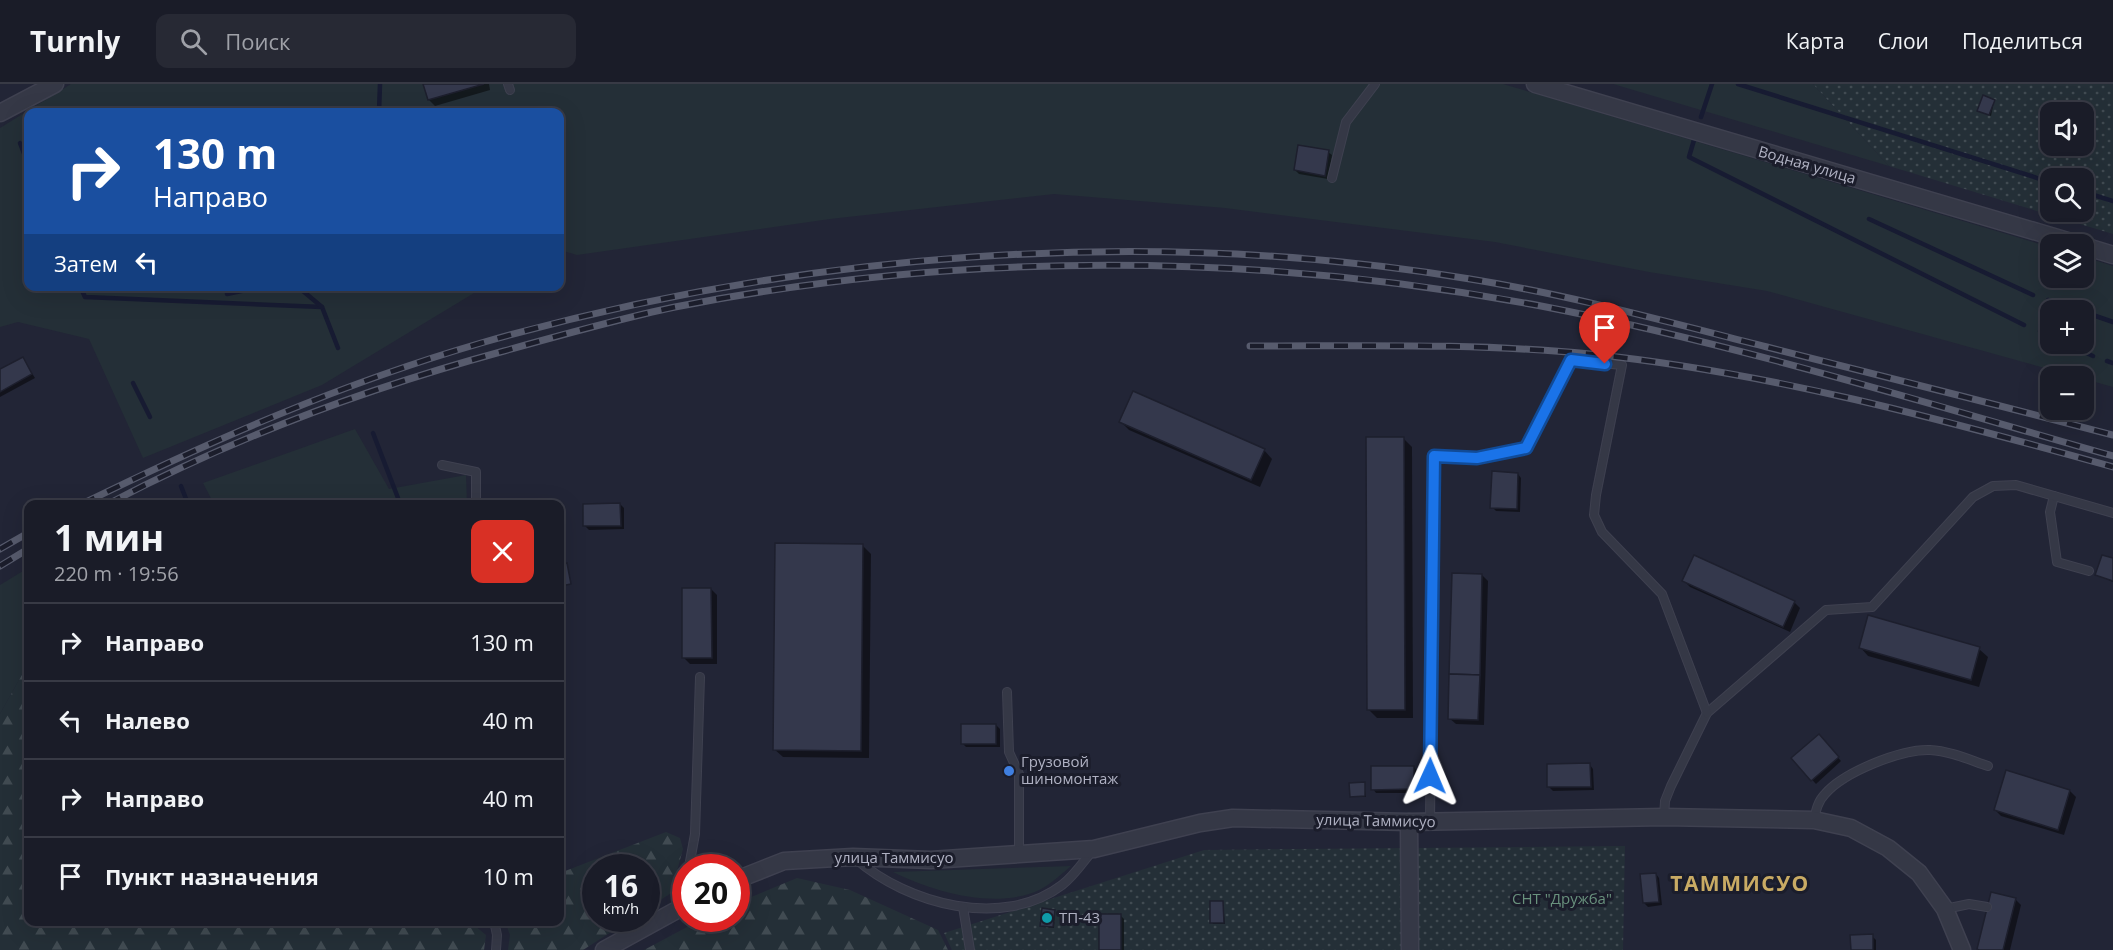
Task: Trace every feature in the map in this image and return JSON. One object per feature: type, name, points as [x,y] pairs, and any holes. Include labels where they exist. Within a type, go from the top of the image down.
[{"type":"street","points":[[0,113],[55,84]]},
{"type":"street","name":"Водная улица","points":[[1535,84],[2044,234]]},
{"type":"street","points":[[2094,249],[2113,255]]},
{"type":"street","name":"улица Таммисуо","points":[[750,874],[784,861],[853,857],[931,860],[1094,849],[1200,823],[1233,818],[1410,822],[1665,818],[1814,820],[1851,828],[1888,848],[1919,873],[1945,909],[1962,950]]},
{"type":"street","points":[[1410,822],[1410,950]]},
{"type":"street","points":[[604,950],[672,913]]},
{"type":"lane","points":[[1332,178],[1346,122],[1375,84]]},
{"type":"lane","points":[[1430,822],[1434,456],[1477,458],[1526,448],[1571,360],[1622,366],[1594,515],[1602,532],[1662,594],[1707,713]]},
{"type":"lane","points":[[442,465],[476,472],[476,500]]},
{"type":"lane","points":[[1665,818],[1665,801],[1671,786],[1707,713],[1826,610],[1872,607],[1973,497],[1993,486],[2016,485],[2113,513]]},
{"type":"lane","points":[[2054,496],[2050,512],[2058,562],[2089,571]]},
{"type":"lane","points":[[691,854],[695,834],[700,677]]},
{"type":"lane","points":[[1007,692],[1009,752],[1019,774],[1019,854]]},
{"type":"lane","points":[[1814,820],[1816,808],[1824,795],[1841,779],[1901,753],[1929,750],[1988,766]]},
{"type":"lane","points":[[853,857],[874,875],[897,887],[963,906],[1019,905],[1047,894],[1072,876],[1094,849]]},
{"type":"lane","points":[[1945,909],[1969,903],[1988,907]]},
{"type":"lane","points":[[963,906],[970,950]]},
{"type":"lane","points":[[495,926],[496,950]]},
{"type":"green space","points":[[71,84],[1503,84],[2040,244],[2040,288],[2094,288],[2094,260],[2113,266],[2113,387],[2094,382],[2094,366],[2040,367],[1767,291],[1649,272],[1495,242],[1225,208],[1054,194],[830,219],[577,255],[564,251],[564,108],[32,108]]},
{"type":"green space","points":[[1613,84],[1813,84],[1889,166]]},
{"type":"green space","points":[[1813,84],[2113,84],[2113,234],[2073,222],[2094,222],[2094,168],[2040,168],[2040,212],[1889,166]]},
{"type":"green space","points":[[24,113],[24,291],[477,291],[322,385],[143,458],[89,339],[18,322],[0,327],[0,128]]},
{"type":"green space","points":[[355,429],[389,489],[466,475],[467,500],[212,500],[203,483]]},
{"type":"green space","points":[[24,570],[24,671],[0,714],[0,585]]},
{"type":"green space","points":[[24,671],[24,926],[475,926],[486,935],[484,950],[0,950],[0,714]]},
{"type":"green space","points":[[666,832],[680,838],[683,849],[682,854],[672,854],[671,893],[660,900],[660,854],[609,854]]},
{"type":"green space","name":"СНТ \"Дружба\"","points":[[1625,846],[1623,950],[952,950],[944,933],[1204,850]]},
{"type":"green space","points":[[582,864],[582,932],[611,932],[583,950],[508,950],[510,935],[507,926],[564,926],[564,871]]},
{"type":"green space","points":[[1071,866],[1052,882],[1035,892],[1012,898],[995,899],[942,891],[893,872]]},
{"type":"green space","points":[[797,878],[850,890],[938,930],[948,950],[644,950],[678,932],[750,932],[750,898]]},
{"type":"building","points":[[423,84],[484,84],[428,100]]},
{"type":"building","points":[[1983,95],[1995,100],[1989,115],[1977,111]]},
{"type":"building","points":[[1298,145],[1329,150],[1325,176],[1294,170]]},
{"type":"building","points":[[23,357],[32,374],[0,392],[0,369]]},
{"type":"building","points":[[1133,391],[1265,449],[1251,480],[1119,422]]},
{"type":"building","points":[[1366,437],[1404,437],[1405,710],[1367,710]]},
{"type":"building","points":[[1492,471],[1518,473],[1517,509],[1490,508]]},
{"type":"building","points":[[620,503],[621,526],[583,526],[583,504]]},
{"type":"building","points":[[775,543],[863,544],[861,751],[773,750]]},
{"type":"building","points":[[1694,555],[1795,601],[1783,627],[1682,581]]},
{"type":"building","points":[[2102,555],[2113,558],[2113,581],[2095,575]]},
{"type":"building","points":[[567,563],[571,584],[564,585],[564,564]]},
{"type":"building","points":[[1452,573],[1482,574],[1480,675],[1449,674]]},
{"type":"building","points":[[682,588],[711,588],[712,658],[682,658]]},
{"type":"building","points":[[1868,615],[1980,647],[1971,680],[1859,648]]},
{"type":"building","points":[[1449,674],[1480,675],[1478,720],[1448,719]]},
{"type":"building","points":[[961,724],[996,724],[996,744],[961,744]]},
{"type":"building","points":[[1819,734],[1839,757],[1811,781],[1791,758]]},
{"type":"building","points":[[1590,763],[1591,787],[1547,787],[1547,764]]},
{"type":"building","points":[[1371,766],[1414,766],[1414,789],[1371,790]]},
{"type":"building","points":[[2006,770],[2070,790],[2058,830],[1994,810]]},
{"type":"building","points":[[1365,782],[1365,796],[1350,797],[1349,783]]},
{"type":"building","points":[[1656,873],[1659,902],[1643,903],[1640,874]]},
{"type":"building","points":[[1991,892],[2016,898],[2003,950],[1979,950],[1977,949]]},
{"type":"building","points":[[1210,901],[1223,901],[1224,923],[1210,923]]},
{"type":"building","name":"ТП-43","points":[[1042,908],[1055,910],[1053,927],[1040,926]]},
{"type":"building","points":[[1099,914],[1121,914],[1121,950],[1099,950]]},
{"type":"building","points":[[1873,934],[1873,950],[1851,950],[1850,935]]},
{"type":"waterway","points":[[379,108],[380,84]]},
{"type":"waterway","points":[[1701,117],[1712,84]]},
{"type":"waterway","points":[[1738,84],[2040,179]]},
{"type":"waterway","points":[[1694,140],[1689,157],[2024,325]]},
{"type":"waterway","points":[[20,143],[24,154]]},
{"type":"waterway","points":[[2094,195],[2113,201]]},
{"type":"waterway","points":[[1869,219],[2033,295]]},
{"type":"waterway","points":[[82,291],[85,297],[322,307],[338,348]]},
{"type":"waterway","points":[[227,294],[241,291]]},
{"type":"waterway","points":[[303,291],[322,307]]},
{"type":"waterway","points":[[2094,315],[2113,322]]},
{"type":"waterway","points":[[2089,354],[2093,356]]},
{"type":"waterway","points":[[2107,361],[2113,363]]},
{"type":"waterway","points":[[133,383],[150,417]]},
{"type":"waterway","points":[[373,433],[398,498]]},
{"type":"waterway","points":[[181,486],[186,500]]},
{"type":"railway","points":[[90,500],[228,436],[378,376],[481,343],[601,312],[723,287],[847,269],[972,257],[1098,252],[1223,254],[1347,263],[1507,285],[1656,319],[2113,435]]},
{"type":"railway","points":[[116,500],[203,457],[352,398],[453,365],[632,317],[675,307],[782,289],[890,276],[999,268],[1108,265],[1217,268],[1326,276],[1434,288],[1541,306],[1757,356],[2113,456]]},
{"type":"railway","points":[[1250,346],[1505,348],[1548,350],[1657,362],[1723,372],[1854,399],[2113,467]]},
{"type":"railway","points":[[0,549],[24,535]]},
{"type":"railway","points":[[0,566],[24,551]]},
{"type":"place","name":"Грузовой шиномонтаж","points":[[1009,771]]},
{"type":"place","name":"ТП-43","points":[[1047,918]]},
{"type":"district","name":"ТАММИСУО","points":[[1740,884]]},
{"type":"route","points":[[1430,776],[1434,456],[1477,458],[1526,448],[1571,360],[1605,364]]}]
